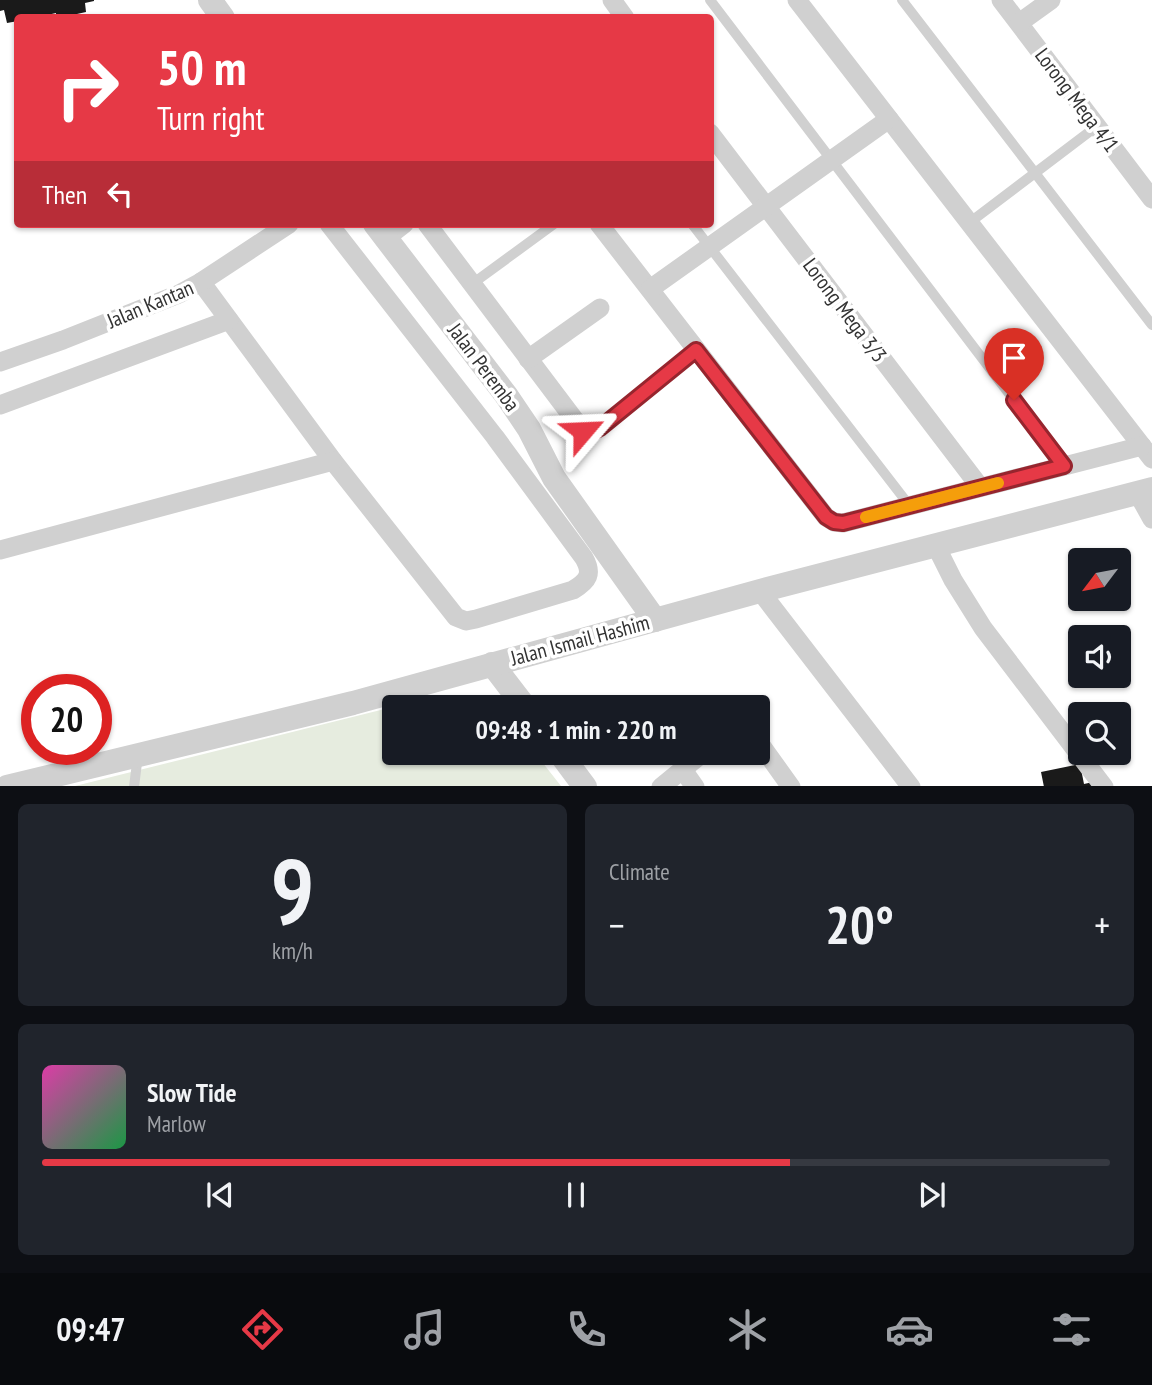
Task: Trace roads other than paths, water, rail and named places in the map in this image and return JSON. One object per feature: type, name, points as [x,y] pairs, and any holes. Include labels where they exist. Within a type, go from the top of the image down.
[{"type":"street","points":[[602,228],[826,517],[834,522],[843,523],[1064,466],[1147,452],[797,0]]},
{"type":"street","name":"Lorong Mega 4/1","points":[[1001,0],[1152,199]]},
{"type":"street","points":[[1019,23],[1051,0]]},
{"type":"street","points":[[650,289],[889,120]]},
{"type":"street","name":"Lorong Mega 3/3","points":[[714,138],[980,487]]},
{"type":"street","name":"Jalan Kantan","points":[[0,362],[178,294],[283,228]]},
{"type":"street","points":[[201,282],[333,461],[456,617],[466,621],[573,590],[584,584],[590,575],[584,558],[503,448],[332,228]]},
{"type":"street","points":[[430,228],[583,431]]},
{"type":"street","name":"Jalan Peremba","points":[[388,229],[506,395],[529,429],[554,478],[655,620]]},
{"type":"street","points":[[528,359],[600,308]]},
{"type":"street","points":[[0,405],[229,320]]},
{"type":"street","points":[[0,550],[333,461]]},
{"type":"street","points":[[1145,491],[1152,519]]},
{"type":"street","name":"Jalan Ismail Hashim","points":[[7,786],[353,703],[760,591],[1145,491]]},
{"type":"street","points":[[936,547],[948,573],[983,628],[1104,786]]},
{"type":"street","points":[[760,591],[911,786]]},
{"type":"street","points":[[492,664],[516,695]]},
{"type":"street","points":[[770,757],[791,786]]},
{"type":"street","points":[[569,765],[585,786]]},
{"type":"street","points":[[661,786],[689,765]]},
{"type":"street","points":[[683,770],[695,786]]},
{"type":"lane","points":[[710,0],[1064,466]]},
{"type":"lane","points":[[902,0],[1152,325]]},
{"type":"lane","points":[[969,223],[1097,125]]},
{"type":"lane","points":[[472,284],[549,228]]},
{"type":"lane","points":[[695,228],[909,505]]},
{"type":"lane","points":[[583,431],[593,432],[600,428],[696,350]]},
{"type":"lane","points":[[134,786],[139,755]]}]
